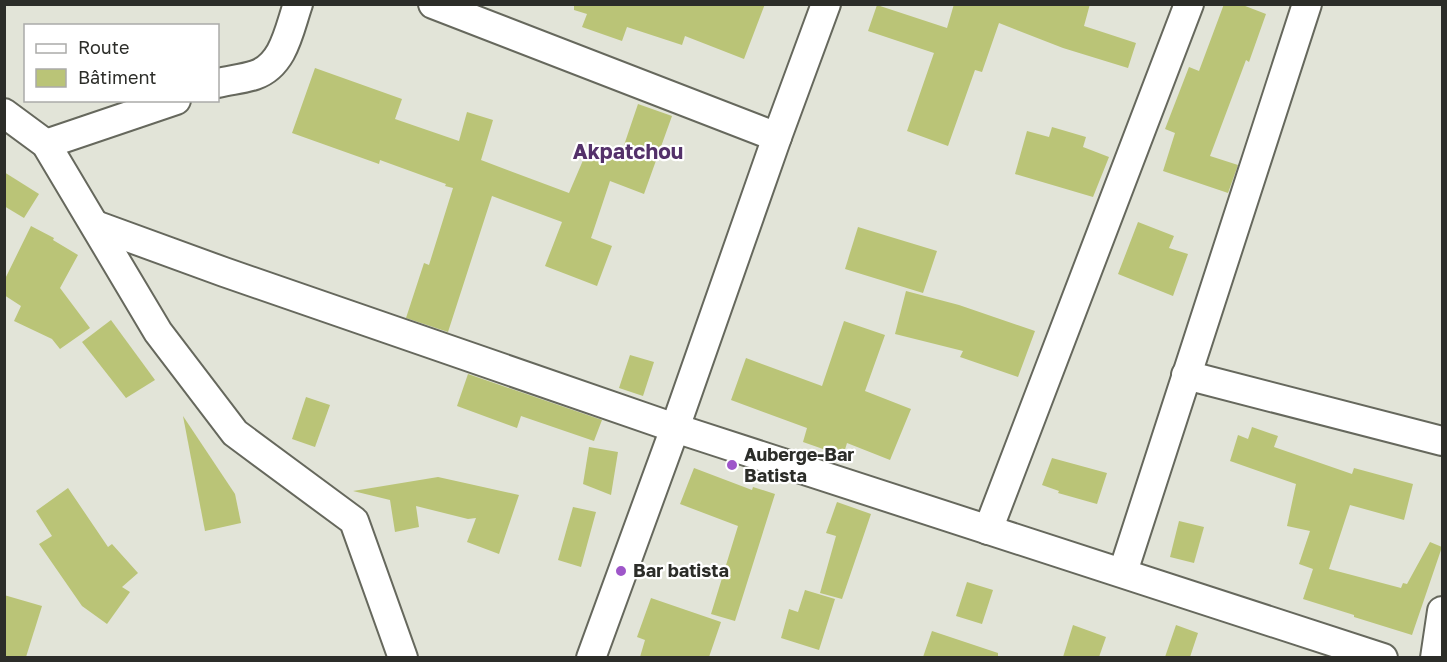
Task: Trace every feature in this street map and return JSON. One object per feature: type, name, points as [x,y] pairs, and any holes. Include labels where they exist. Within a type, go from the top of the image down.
[{"type":"street","points":[[219,82],[256,75],[271,65],[281,54],[298,4]]},
{"type":"street","points":[[433,4],[777,136]]},
{"type":"street","points":[[591,657],[826,4]]},
{"type":"street","points":[[988,530],[1189,4]]},
{"type":"street","points":[[1123,572],[1306,4]]},
{"type":"street","points":[[46,144],[170,102]]},
{"type":"street","points":[[4,114],[46,144],[158,332],[235,433],[354,521],[403,657]]},
{"type":"street","points":[[95,225],[675,428],[1383,657]]},
{"type":"street","points":[[1186,375],[1443,441]]},
{"type":"street","points":[[1435,657],[1443,611]]},
{"type":"building","points":[[574,4],[765,4],[744,59],[685,36],[682,45],[627,27],[622,41],[582,27],[587,14],[574,10]]},
{"type":"building","points":[[954,4],[1090,4],[1084,26],[1136,43],[1128,68],[1063,48],[999,23],[982,72],[975,70],[948,146],[907,131],[934,53],[868,31],[877,5],[947,28]]},
{"type":"building","points":[[1224,4],[1240,4],[1266,14],[1210,156],[1238,165],[1228,193],[1163,171],[1175,133],[1165,129],[1189,67],[1199,71]]},
{"type":"building","points":[[315,68],[402,99],[395,119],[459,141],[467,112],[493,120],[481,160],[569,193],[590,144],[620,157],[638,104],[672,116],[644,194],[610,181],[591,238],[612,246],[597,286],[545,266],[562,222],[492,196],[448,332],[406,318],[424,263],[429,265],[453,188],[380,160],[379,164],[292,133]]},
{"type":"building","points":[[1052,127],[1086,137],[1083,147],[1109,157],[1093,197],[1015,174],[1027,131],[1049,137]]},
{"type":"building","points":[[4,172],[39,194],[24,218],[4,206]]},
{"type":"building","points":[[1138,222],[1174,236],[1169,248],[1188,254],[1173,296],[1118,274]]},
{"type":"building","points":[[31,226],[54,238],[53,240],[78,255],[60,288],[90,328],[60,349],[52,339],[14,321],[21,306],[4,295],[4,281]]},
{"type":"building","points":[[858,227],[937,251],[923,293],[845,269]]},
{"type":"building","points":[[906,291],[959,305],[1035,331],[1018,377],[960,357],[963,351],[895,334]]},
{"type":"building","points":[[111,320],[155,380],[126,398],[82,342]]},
{"type":"building","points":[[844,321],[885,335],[865,391],[911,409],[890,460],[847,443],[843,456],[803,442],[807,428],[731,400],[746,358],[822,386]]},
{"type":"building","points":[[630,355],[654,362],[643,396],[619,388]]},
{"type":"building","points":[[468,374],[602,420],[594,441],[521,416],[517,428],[457,406]]},
{"type":"building","points":[[306,397],[330,405],[315,447],[292,439]]},
{"type":"building","points":[[183,416],[235,494],[241,523],[205,531]]},
{"type":"building","points":[[1252,427],[1278,436],[1274,447],[1352,474],[1354,468],[1413,484],[1404,520],[1350,505],[1329,569],[1401,588],[1403,583],[1407,584],[1430,542],[1442,547],[1412,635],[1303,599],[1313,569],[1299,564],[1310,531],[1287,526],[1296,484],[1230,461],[1238,435],[1248,439]]},
{"type":"building","points":[[589,447],[618,452],[611,495],[583,484]]},
{"type":"building","points":[[1052,458],[1107,473],[1097,504],[1058,493],[1059,491],[1042,485]]},
{"type":"building","points":[[694,468],[752,490],[753,487],[775,494],[735,621],[711,614],[738,526],[680,504]]},
{"type":"building","points":[[438,477],[519,495],[499,554],[467,542],[476,518],[468,519],[416,506],[419,527],[395,532],[390,500],[353,491]]},
{"type":"building","points":[[68,488],[108,547],[112,544],[138,573],[122,587],[130,592],[107,624],[82,606],[39,544],[52,536],[36,511]]},
{"type":"building","points":[[837,502],[871,514],[842,599],[820,593],[836,536],[826,533]]},
{"type":"building","points":[[573,507],[596,512],[581,567],[558,560]]},
{"type":"building","points":[[1179,521],[1204,527],[1194,563],[1170,557]]},
{"type":"building","points":[[967,582],[993,590],[982,624],[956,616]]},
{"type":"building","points":[[805,590],[835,599],[819,650],[781,638],[789,609],[798,612]]},
{"type":"building","points":[[4,595],[42,606],[26,657],[4,657]]},
{"type":"building","points":[[651,598],[721,622],[709,657],[640,657],[645,640],[637,637]]},
{"type":"building","points":[[1073,625],[1106,637],[1099,657],[1063,657]]},
{"type":"building","points":[[1176,625],[1198,633],[1190,657],[1165,657]]},
{"type":"building","points":[[932,631],[998,653],[998,657],[923,657]]},
{"type":"place","name":"Auberge-Bar Batista","points":[[732,465]]},
{"type":"place","name":"Bar batista","points":[[621,571]]},
{"type":"district","name":"Akpatchou","points":[[628,152]]}]
